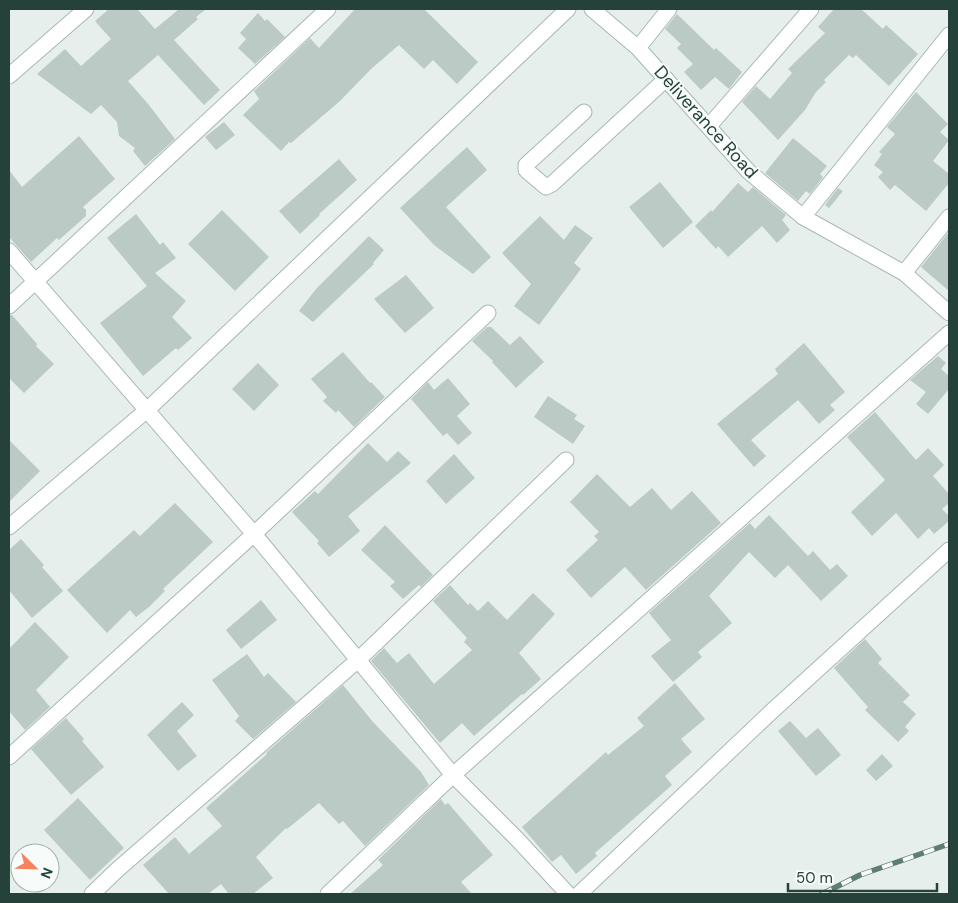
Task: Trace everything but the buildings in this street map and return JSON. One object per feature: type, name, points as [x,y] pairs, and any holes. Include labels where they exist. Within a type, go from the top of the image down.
[{"type":"street","points":[[9,76],[86,9]]},
{"type":"street","points":[[9,306],[328,9]]},
{"type":"street","points":[[9,527],[147,410],[568,9]]},
{"type":"street","name":"Deliverance Road","points":[[592,9],[638,48],[748,172],[803,217],[904,273],[949,312]]},
{"type":"street","points":[[638,48],[668,9]]},
{"type":"street","points":[[709,126],[811,9]]},
{"type":"street","points":[[803,217],[949,34]]},
{"type":"street","points":[[584,112],[526,165],[526,170],[546,187],[552,184],[666,79]]},
{"type":"street","points":[[904,273],[949,217]]},
{"type":"street","points":[[9,251],[254,534],[453,775],[517,839],[568,894]]},
{"type":"street","points":[[9,757],[254,534],[488,313]]},
{"type":"street","points":[[328,894],[453,775],[949,332]]},
{"type":"street","points":[[92,894],[117,870],[358,660],[566,460]]},
{"type":"street","points":[[579,894],[771,712],[949,550]]},
{"type":"railway","points":[[822,894],[860,875],[949,844]]}]
